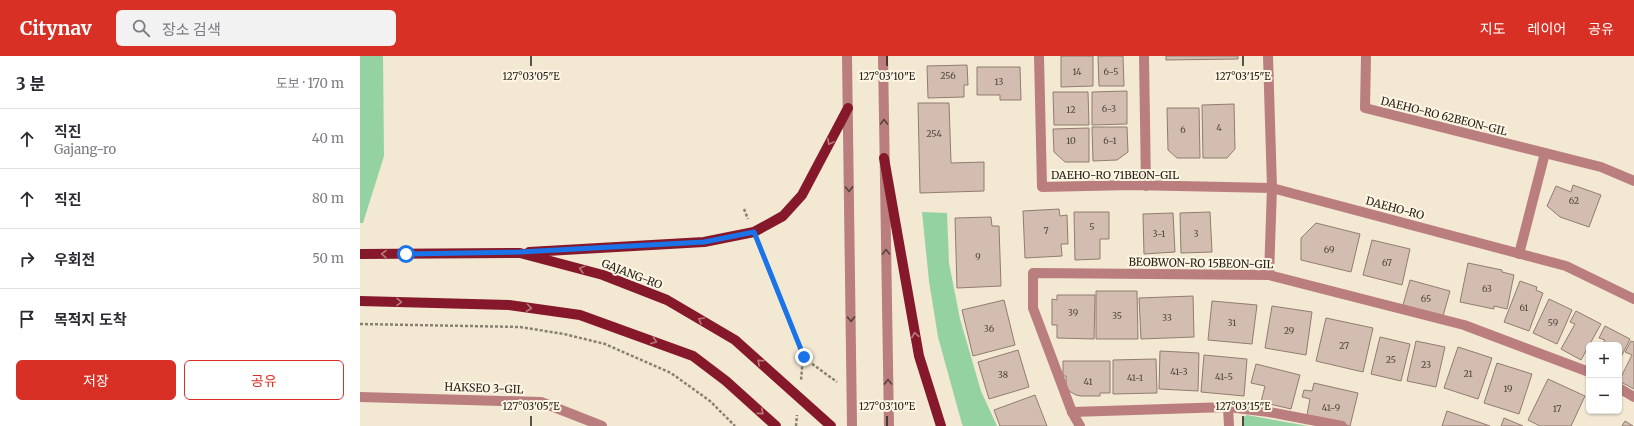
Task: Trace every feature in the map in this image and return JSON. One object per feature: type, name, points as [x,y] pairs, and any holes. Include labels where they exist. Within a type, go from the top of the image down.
[{"type":"main road","points":[[520,252],[704,242],[754,232],[783,216],[802,195],[848,108]]},
{"type":"main road","points":[[884,158],[918,356],[941,426]]},
{"type":"main road","name":"GAJANG-RO","points":[[360,254],[520,252],[603,275],[667,300],[735,340],[831,426]]},
{"type":"main road","points":[[360,301],[509,305],[580,315],[693,356],[726,381],[776,426]]},
{"type":"street","points":[[847,56],[852,426]]},
{"type":"street","points":[[883,56],[889,423]]},
{"type":"street","name":"DAEHO-RO 71BEON-GIL","points":[[1039,56],[1042,187],[1146,186],[1272,188]]},
{"type":"street","points":[[1144,56],[1146,186]]},
{"type":"street","points":[[1268,56],[1272,188],[1269,275]]},
{"type":"street","name":"DAEHO-RO 62BEON-GIL","points":[[1366,56],[1365,108],[1601,167],[1634,181]]},
{"type":"street","points":[[1519,254],[1545,153]]},
{"type":"street","name":"DAEHO-RO","points":[[1272,188],[1566,266],[1634,299]]},
{"type":"street","name":"BEOBWON-RO 15BEON-GIL","points":[[1080,426],[1072,412],[1033,308],[1033,273],[1269,275],[1464,325],[1586,371]]},
{"type":"street","points":[[1622,390],[1634,397]]},
{"type":"street","name":"HAKSEO 3-GIL","points":[[360,397],[541,402],[602,426]]},
{"type":"street","points":[[1072,412],[1228,408],[1269,412],[1342,426]]},
{"type":"street","points":[[1228,408],[1229,426]]},
{"type":"path","points":[[744,209],[804,357]]},
{"type":"path","points":[[360,324],[520,327],[564,334],[605,344],[671,373],[710,401],[735,426]]},
{"type":"green space","points":[[360,56],[383,56],[384,156],[363,223],[360,223]]},
{"type":"green space","points":[[922,212],[947,213],[949,263],[960,319],[981,391],[997,426],[963,426],[962,424],[938,337],[929,281]]},
{"type":"green space","points":[[1247,415],[1308,426],[1242,426],[1242,418]]},
{"type":"building","points":[[1061,56],[1093,56],[1093,86],[1061,87]]},
{"type":"building","points":[[1098,56],[1123,56],[1124,86],[1099,86]]},
{"type":"building","points":[[1166,56],[1238,56],[1238,59],[1166,60]]},
{"type":"building","points":[[967,65],[968,85],[964,85],[964,97],[928,98],[927,66]]},
{"type":"building","points":[[977,67],[1020,67],[1021,100],[1000,100],[1000,95],[977,95]]},
{"type":"building","points":[[1127,91],[1127,124],[1092,125],[1092,92]]},
{"type":"building","points":[[1053,92],[1088,92],[1089,125],[1054,125]]},
{"type":"building","points":[[918,103],[949,103],[951,163],[984,162],[984,191],[920,193]]},
{"type":"building","points":[[1234,104],[1235,149],[1227,158],[1203,158],[1202,105]]},
{"type":"building","points":[[1167,108],[1199,108],[1200,158],[1177,158],[1168,150]]},
{"type":"building","points":[[1092,127],[1127,127],[1128,152],[1117,160],[1093,161]]},
{"type":"building","points":[[1089,128],[1089,162],[1065,162],[1054,152],[1053,129]]},
{"type":"building","points":[[1573,185],[1601,195],[1589,227],[1560,217],[1547,206],[1556,186],[1571,192]]},
{"type":"building","points":[[1059,209],[1060,216],[1067,215],[1068,244],[1061,244],[1062,256],[1025,258],[1023,211]]},
{"type":"building","points":[[1074,212],[1109,212],[1109,239],[1100,239],[1100,259],[1075,260]]},
{"type":"building","points":[[1210,212],[1212,252],[1181,253],[1180,213]]},
{"type":"building","points":[[1173,213],[1175,252],[1144,254],[1143,214]]},
{"type":"building","points":[[991,217],[992,226],[999,226],[1001,286],[957,288],[955,218]]},
{"type":"building","points":[[1316,223],[1360,234],[1351,272],[1301,260],[1301,238]]},
{"type":"building","points":[[1372,240],[1410,249],[1402,285],[1363,275]]},
{"type":"building","points":[[1468,263],[1502,270],[1502,272],[1514,275],[1507,309],[1494,306],[1494,309],[1460,302]]},
{"type":"building","points":[[1410,280],[1450,291],[1443,316],[1403,305]]},
{"type":"building","points":[[1520,281],[1537,287],[1536,290],[1543,293],[1529,331],[1504,322]]},
{"type":"building","points":[[1096,291],[1137,291],[1138,339],[1096,339]]},
{"type":"building","points":[[1057,295],[1095,295],[1094,339],[1057,338],[1057,325],[1052,325],[1052,299],[1057,300]]},
{"type":"building","points":[[1193,296],[1194,337],[1141,339],[1139,298]]},
{"type":"building","points":[[1549,299],[1572,310],[1557,344],[1533,333]]},
{"type":"building","points":[[1004,300],[1015,345],[973,356],[962,310]]},
{"type":"building","points":[[1212,301],[1257,305],[1252,344],[1208,340]]},
{"type":"building","points":[[1272,306],[1312,312],[1306,355],[1265,348]]},
{"type":"building","points":[[1576,311],[1601,324],[1591,342],[1586,342],[1586,351],[1581,360],[1561,349],[1575,324],[1570,322]]},
{"type":"building","points":[[1326,318],[1373,328],[1363,372],[1316,361]]},
{"type":"building","points":[[1605,326],[1630,339],[1622,355],[1622,342],[1604,342],[1605,340],[1599,338]]},
{"type":"building","points":[[1380,337],[1410,344],[1401,381],[1371,374]]},
{"type":"building","points":[[1416,341],[1445,347],[1436,387],[1407,381]]},
{"type":"building","points":[[1631,341],[1634,342],[1634,389],[1622,383],[1622,375],[1632,355],[1625,352]]},
{"type":"building","points":[[1458,347],[1492,358],[1478,399],[1444,388]]},
{"type":"building","points":[[1018,350],[1029,387],[989,399],[978,362]]},
{"type":"building","points":[[1160,351],[1199,353],[1198,391],[1159,389]]},
{"type":"building","points":[[1204,355],[1247,359],[1244,396],[1201,392]]},
{"type":"building","points":[[1156,359],[1157,393],[1113,394],[1113,360]]},
{"type":"building","points":[[1063,361],[1110,361],[1110,393],[1100,393],[1100,396],[1081,396],[1069,391],[1066,386],[1066,376],[1063,376]]},
{"type":"building","points":[[1497,363],[1532,374],[1519,414],[1484,403]]},
{"type":"building","points":[[1256,364],[1300,375],[1291,409],[1261,402],[1265,386],[1251,383]]},
{"type":"building","points":[[1548,379],[1585,396],[1571,426],[1540,426],[1528,420]]},
{"type":"building","points":[[1314,383],[1358,393],[1350,426],[1307,415],[1310,399],[1302,397],[1304,390],[1312,391]]},
{"type":"building","points":[[1035,395],[1047,426],[1000,426],[994,410]]},
{"type":"building","points":[[1447,411],[1490,426],[1442,426]]},
{"type":"building","points":[[1504,418],[1523,426],[1501,426]]},
{"type":"building","points":[[1625,421],[1633,426],[1622,426]]},
{"type":"route","points":[[406,254],[520,252],[704,242],[754,232],[804,357]]}]
